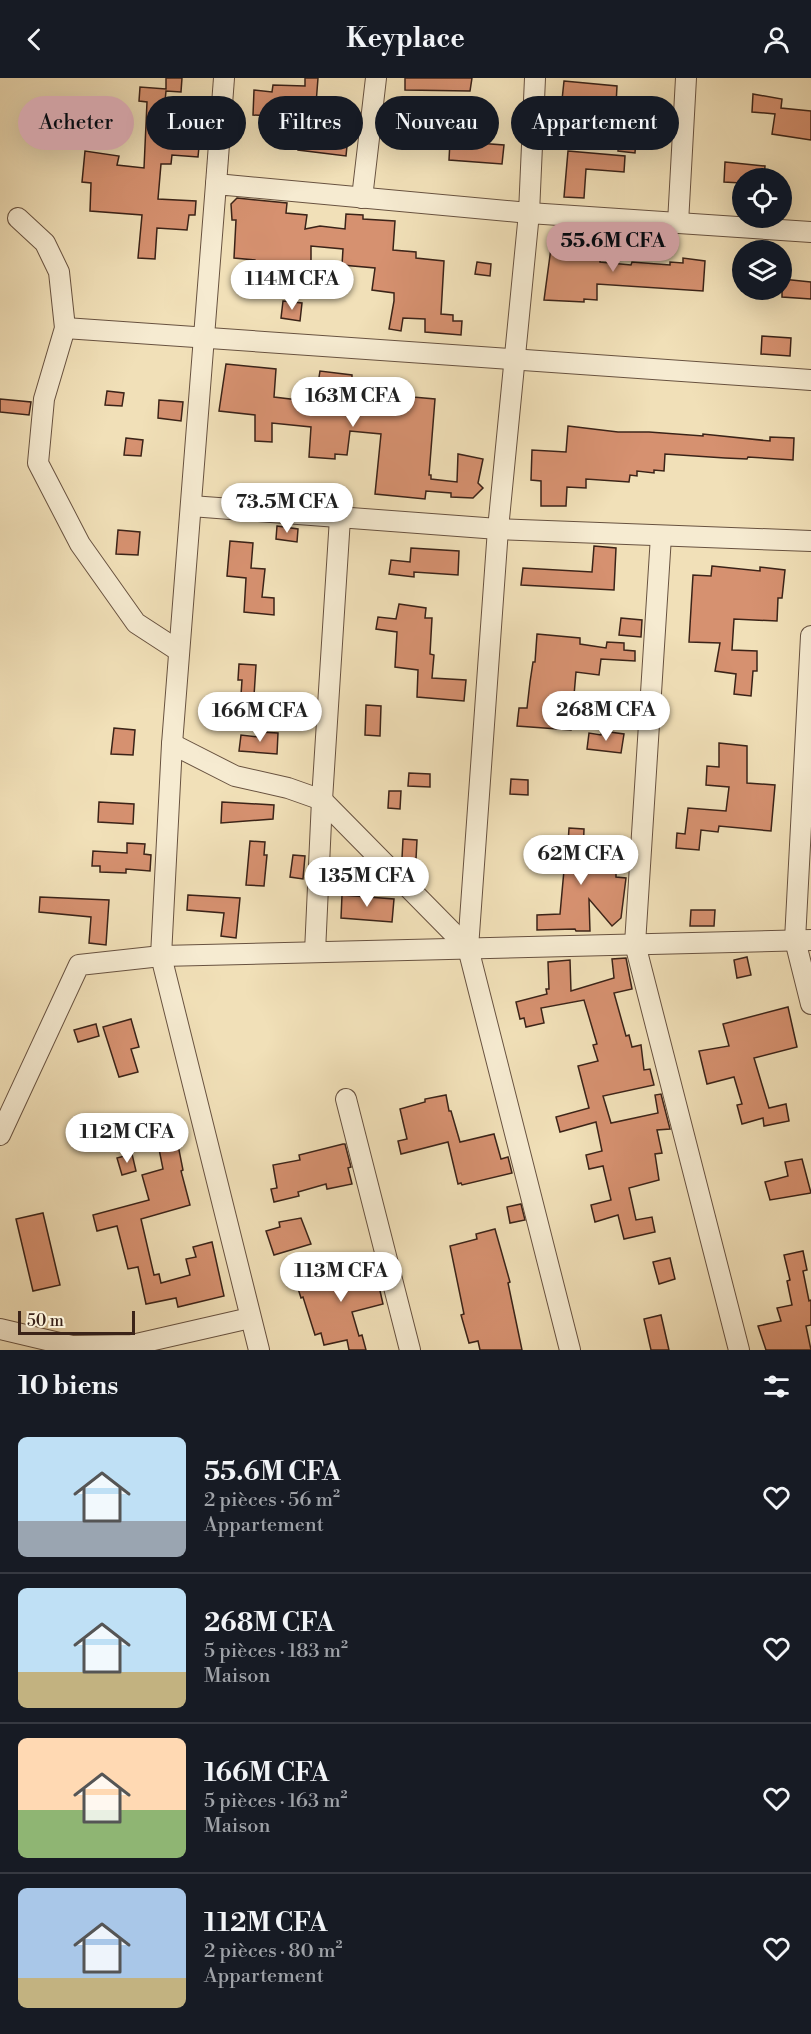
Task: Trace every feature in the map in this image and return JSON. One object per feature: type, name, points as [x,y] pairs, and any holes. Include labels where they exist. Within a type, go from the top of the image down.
[{"type":"street","points":[[224,78],[172,744],[161,956],[259,1350]]},
{"type":"street","points":[[362,198],[376,78]]},
{"type":"street","points":[[535,78],[529,213],[498,529],[468,948],[570,1350]]},
{"type":"street","points":[[678,223],[686,78]]},
{"type":"street","points":[[216,184],[529,213],[811,232]]},
{"type":"street","points":[[18,218],[45,243],[59,272],[65,328],[44,399],[38,463],[80,544],[136,623],[179,651]]},
{"type":"street","points":[[65,328],[811,380]]},
{"type":"street","points":[[191,506],[498,529],[811,541]]},
{"type":"street","points":[[315,952],[340,518]]},
{"type":"street","points":[[661,536],[635,944],[739,1350]]},
{"type":"street","points":[[811,636],[803,940],[811,1004]]},
{"type":"street","points":[[172,744],[235,776],[288,788],[322,800],[468,948]]},
{"type":"street","points":[[0,1135],[79,965],[161,956],[803,940]]},
{"type":"street","points":[[346,1099],[410,1350]]},
{"type":"street","points":[[0,1329],[72,1346],[132,1345],[250,1318]]},
{"type":"building","points":[[166,78],[182,78],[181,92],[166,91],[166,96],[146,96],[146,102],[139,101],[140,87],[166,89]]},
{"type":"building","points":[[305,78],[318,78],[317,96],[258,96],[258,115],[253,115],[254,90],[272,92],[273,85],[305,86]]},
{"type":"building","points":[[405,78],[472,78],[470,91],[405,90]]},
{"type":"building","points":[[564,81],[617,86],[616,96],[562,96]]},
{"type":"building","points":[[753,94],[782,99],[781,108],[811,111],[811,140],[772,134],[775,114],[752,112]]},
{"type":"building","points":[[146,124],[146,150],[199,150],[198,157],[172,155],[171,164],[161,164],[158,199],[196,201],[195,215],[189,215],[187,230],[157,228],[155,259],[138,258],[142,215],[90,211],[91,183],[82,182],[85,151],[119,156],[117,165],[144,168]]},
{"type":"building","points":[[499,145],[504,145],[502,164],[449,160],[450,150],[499,150]]},
{"type":"building","points":[[298,150],[347,150],[346,156]]},
{"type":"building","points":[[618,150],[635,150],[635,153]]},
{"type":"building","points":[[568,151],[625,156],[624,172],[586,169],[584,198],[564,197]]},
{"type":"building","points":[[725,162],[765,166],[765,168],[732,168],[732,182],[724,182]]},
{"type":"building","points":[[237,198],[287,203],[286,213],[307,215],[305,229],[320,226],[345,229],[346,214],[363,215],[363,219],[395,221],[393,250],[416,252],[416,258],[444,261],[441,314],[453,315],[453,321],[462,321],[461,335],[425,332],[425,319],[403,318],[401,331],[389,329],[394,293],[372,290],[375,268],[342,265],[343,249],[311,246],[311,262],[306,261],[304,275],[283,272],[283,279],[261,277],[255,260],[234,258],[236,220],[232,220],[231,204]]},
{"type":"building","points":[[584,229],[601,230],[600,262],[670,265],[670,262],[683,263],[683,258],[705,261],[703,291],[597,284],[597,300],[584,299],[584,302],[544,300],[551,248],[583,255]]},
{"type":"building","points":[[477,262],[491,264],[490,276],[475,274]]},
{"type":"building","points":[[792,280],[811,282],[811,299],[792,298]]},
{"type":"building","points":[[283,301],[302,303],[300,321],[281,318]]},
{"type":"building","points":[[762,336],[791,338],[790,356],[761,354]]},
{"type":"building","points":[[226,364],[276,369],[274,397],[315,402],[320,371],[371,380],[370,398],[402,401],[402,396],[435,399],[429,475],[431,479],[457,482],[458,454],[483,459],[478,483],[483,488],[473,498],[451,497],[451,493],[426,491],[425,499],[375,494],[381,434],[350,431],[347,455],[335,454],[335,459],[309,457],[311,427],[272,423],[272,442],[255,441],[255,415],[219,411]]},
{"type":"building","points":[[107,391],[124,393],[122,406],[105,405]]},
{"type":"building","points":[[0,399],[31,402],[29,415],[0,412]]},
{"type":"building","points":[[159,400],[183,402],[181,421],[158,418]]},
{"type":"building","points":[[568,426],[618,432],[703,436],[703,434],[770,441],[770,437],[794,438],[793,460],[665,454],[664,471],[654,470],[654,473],[637,471],[637,476],[630,475],[629,482],[586,479],[586,488],[567,487],[566,506],[541,506],[541,481],[531,480],[532,450],[566,452]]},
{"type":"building","points":[[126,438],[143,440],[141,456],[124,455]]},
{"type":"building","points":[[277,526],[298,529],[297,542],[276,539]]},
{"type":"building","points":[[118,530],[140,532],[138,555],[116,554]]},
{"type":"building","points":[[230,541],[253,543],[251,568],[265,569],[262,597],[274,598],[274,615],[244,612],[246,578],[227,576]]},
{"type":"building","points":[[594,546],[616,548],[614,590],[521,585],[523,568],[592,572]]},
{"type":"building","points":[[411,548],[459,551],[458,575],[414,572],[414,577],[389,574],[391,560],[410,562]]},
{"type":"building","points":[[712,566],[760,571],[760,567],[785,570],[782,598],[778,598],[777,621],[734,619],[732,650],[757,651],[757,671],[753,671],[751,696],[734,694],[736,674],[715,671],[720,643],[689,642],[693,575],[711,576]]},
{"type":"building","points":[[399,604],[426,608],[425,618],[432,618],[430,654],[434,655],[432,678],[466,680],[464,701],[417,697],[418,670],[395,667],[397,632],[376,629],[378,617],[396,619]]},
{"type":"building","points":[[621,618],[642,620],[641,637],[619,635]]},
{"type":"building","points":[[537,634],[580,638],[580,644],[606,648],[607,642],[624,643],[624,650],[635,651],[635,661],[601,659],[599,675],[576,672],[571,730],[517,726],[519,708],[527,708]]},
{"type":"building","points":[[239,664],[256,665],[254,696],[241,695],[242,680],[238,680]]},
{"type":"building","points":[[366,705],[381,706],[380,736],[365,735]]},
{"type":"building","points":[[114,728],[135,730],[133,755],[111,754]]},
{"type":"building","points":[[602,731],[624,734],[621,753],[587,749],[589,733],[601,735]]},
{"type":"building","points":[[259,732],[278,733],[277,754],[239,751],[241,735],[259,737]]},
{"type":"building","points":[[719,743],[747,746],[747,783],[775,785],[771,831],[719,826],[718,832],[701,830],[699,850],[676,848],[677,833],[685,834],[688,808],[726,811],[729,787],[706,785],[707,766],[719,767]]},
{"type":"building","points":[[409,773],[430,774],[430,787],[408,786]]},
{"type":"building","points":[[511,779],[528,780],[528,795],[510,794]]},
{"type":"building","points":[[389,791],[401,791],[400,809],[388,808]]},
{"type":"building","points":[[99,802],[134,804],[133,824],[98,822]]},
{"type":"building","points":[[222,802],[274,805],[273,819],[221,823]]},
{"type":"building","points":[[569,828],[584,829],[584,865],[616,866],[616,877],[626,878],[621,918],[612,926],[589,899],[590,931],[537,930],[537,915],[560,914],[564,870],[563,867],[537,866],[538,843],[568,844]]},
{"type":"building","points":[[403,839],[417,840],[416,859],[402,858]]},
{"type":"building","points":[[250,841],[265,842],[264,855],[267,855],[264,886],[246,885]]},
{"type":"building","points":[[127,843],[145,844],[144,854],[151,855],[150,871],[126,869],[126,873],[100,872],[100,866],[92,866],[93,851],[127,853]]},
{"type":"building","points":[[293,855],[305,856],[303,879],[290,877]]},
{"type":"building","points":[[188,895],[240,898],[236,938],[221,936],[224,913],[187,910]]},
{"type":"building","points":[[342,895],[394,899],[392,922],[341,918]]},
{"type":"building","points":[[40,897],[109,900],[106,945],[89,943],[91,917],[39,912]]},
{"type":"building","points":[[691,910],[715,910],[714,926],[690,926]]},
{"type":"building","points":[[747,957],[751,975],[737,978],[734,960]]},
{"type":"building","points":[[626,958],[632,989],[614,993],[626,1036],[629,1035],[632,1047],[641,1045],[644,1070],[650,1069],[654,1085],[603,1096],[611,1123],[658,1113],[655,1095],[661,1094],[670,1129],[657,1130],[662,1153],[655,1154],[659,1180],[629,1188],[636,1220],[652,1217],[655,1232],[624,1239],[618,1215],[595,1222],[591,1205],[611,1200],[603,1166],[589,1169],[586,1155],[602,1151],[596,1122],[560,1132],[556,1117],[589,1108],[578,1066],[598,1061],[593,1045],[597,1044],[584,1000],[541,1008],[544,1023],[526,1027],[524,1018],[520,1019],[516,1002],[547,994],[546,989],[549,989],[548,962],[570,960],[571,991],[614,978],[612,959]]},
{"type":"building","points":[[788,1007],[797,1047],[754,1058],[769,1108],[786,1104],[789,1121],[764,1126],[763,1118],[742,1124],[737,1105],[742,1104],[734,1077],[707,1084],[699,1051],[729,1046],[723,1024]]},
{"type":"building","points":[[131,1019],[139,1047],[131,1049],[138,1072],[119,1077],[103,1027]]},
{"type":"building","points":[[96,1024],[99,1036],[78,1042],[74,1030]]},
{"type":"building","points":[[446,1095],[460,1142],[494,1134],[501,1159],[508,1157],[512,1173],[462,1185],[458,1184],[448,1142],[401,1154],[398,1141],[407,1139],[400,1109],[425,1102],[425,1099]]},
{"type":"building","points":[[175,1120],[183,1170],[181,1171],[190,1205],[141,1219],[154,1275],[159,1274],[161,1283],[190,1275],[186,1259],[196,1257],[193,1247],[212,1242],[224,1296],[178,1307],[176,1298],[146,1304],[138,1267],[128,1269],[117,1226],[97,1231],[93,1215],[149,1200],[142,1175],[163,1169],[157,1139],[133,1144],[130,1130]]},
{"type":"building","points":[[345,1144],[351,1167],[348,1168],[352,1184],[327,1189],[326,1184],[298,1192],[299,1196],[274,1202],[271,1189],[277,1188],[273,1165],[300,1160],[299,1155]]},
{"type":"building","points":[[132,1154],[136,1171],[122,1175],[117,1158]]},
{"type":"building","points":[[802,1159],[811,1193],[770,1200],[765,1182],[788,1176],[785,1162]]},
{"type":"building","points":[[521,1204],[525,1220],[510,1223],[507,1207]]},
{"type":"building","points":[[43,1213],[60,1285],[33,1291],[16,1219]]},
{"type":"building","points":[[301,1218],[311,1244],[274,1255],[266,1231],[280,1227],[279,1222]]},
{"type":"building","points":[[495,1229],[510,1282],[508,1283],[522,1350],[480,1350],[478,1341],[469,1343],[461,1315],[464,1314],[450,1246],[477,1239],[476,1234]]},
{"type":"building","points":[[803,1251],[807,1270],[803,1271],[809,1301],[811,1300],[811,1325],[806,1326],[811,1350],[766,1350],[758,1326],[781,1321],[777,1308],[792,1305],[787,1281],[790,1280],[784,1255]]},
{"type":"building","points":[[670,1258],[675,1279],[659,1284],[653,1262]]},
{"type":"building","points":[[373,1260],[383,1304],[352,1312],[366,1350],[349,1350],[347,1340],[324,1345],[321,1333],[315,1335],[296,1282],[354,1269],[353,1265]]},
{"type":"building","points":[[661,1315],[669,1350],[651,1350],[644,1319]]}]
